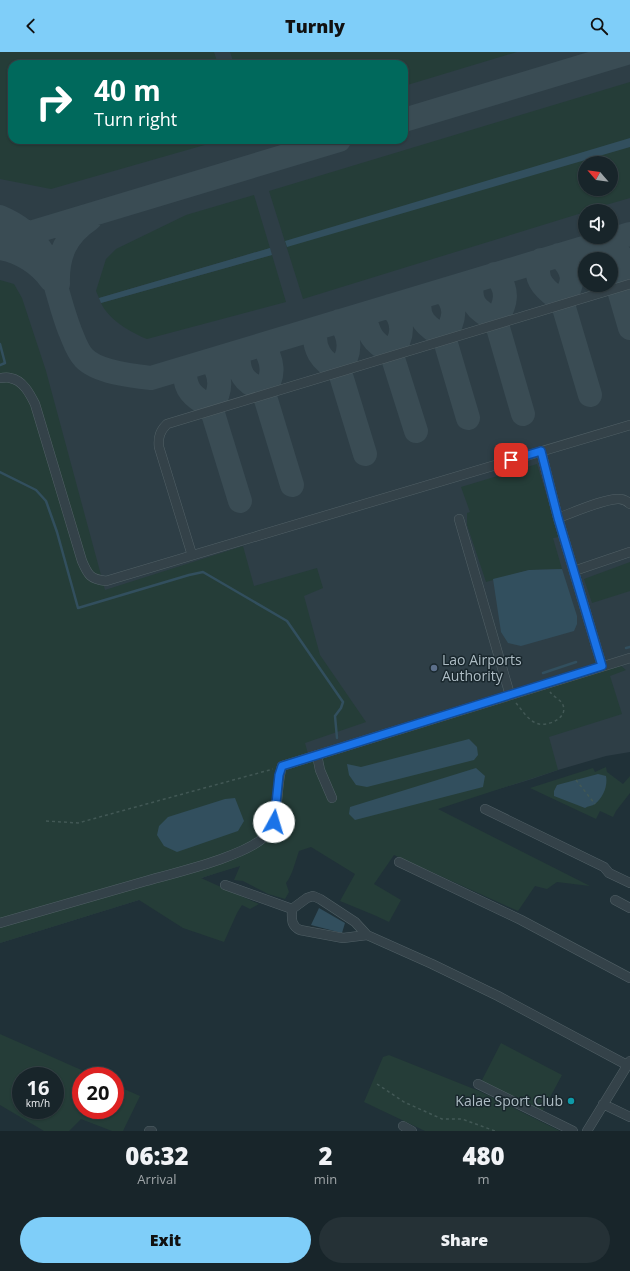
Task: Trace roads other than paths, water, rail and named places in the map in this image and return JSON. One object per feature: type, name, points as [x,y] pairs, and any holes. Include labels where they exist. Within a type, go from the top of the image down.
[{"type":"street","points":[[192,555],[159,447],[159,434],[162,428],[167,424],[630,284]]},
{"type":"street","points":[[0,378],[10,378],[20,383],[29,391],[35,404],[82,560],[87,571],[96,580],[106,581],[630,425]]},
{"type":"street","points":[[541,451],[558,518],[602,666]]},
{"type":"street","points":[[558,518],[619,498],[630,504]]},
{"type":"street","points":[[459,520],[510,695]]},
{"type":"street","points":[[574,571],[630,552]]},
{"type":"street","points":[[0,923],[201,865],[244,850],[257,843],[265,836],[274,822],[279,775],[282,766],[630,658]]},
{"type":"street","points":[[317,755],[320,770],[332,798]]},
{"type":"street","points":[[486,809],[604,867],[609,873],[630,883]]},
{"type":"street","points":[[399,862],[521,920],[630,978]]},
{"type":"street","points":[[225,885],[292,908]]},
{"type":"street","points":[[292,908],[307,898],[313,896],[320,899],[355,922],[367,935],[498,996],[629,1063],[587,1131]]},
{"type":"street","points":[[615,900],[630,908]]},
{"type":"street","points":[[292,908],[292,922],[295,927],[300,930],[343,938],[367,935]]},
{"type":"street","points":[[478,1084],[573,1131]]},
{"type":"street","points":[[603,1104],[630,1117]]},
{"type":"street","points":[[403,1126],[412,1131]]},
{"type":"water","points":[[630,138],[630,147],[599,156],[578,156],[578,162],[287,247],[285,241]]},
{"type":"water","points":[[270,248],[272,255],[101,303],[99,298]]},
{"type":"water","points":[[562,569],[577,616],[577,624],[574,631],[521,646],[508,643],[501,632],[493,579],[529,570]]},
{"type":"water","points":[[469,739],[477,747],[478,755],[474,760],[367,787],[356,785],[349,775],[347,764],[361,767]]},
{"type":"water","points":[[476,768],[485,776],[483,787],[355,820],[349,814],[350,807]]},
{"type":"water","points":[[598,774],[606,776],[606,788],[603,795],[594,805],[585,808],[554,796],[554,791],[557,785]]},
{"type":"water","points":[[235,798],[244,821],[238,831],[177,852],[164,846],[157,835],[159,826],[168,817],[225,799]]},
{"type":"water","points":[[319,908],[345,923],[342,933],[311,925]]},
{"type":"waterway","points":[[0,344],[5,363],[0,365]]},
{"type":"waterway","points":[[0,472],[36,490],[46,501],[57,532],[78,608],[203,572],[287,621],[343,702],[341,708],[335,716],[337,738]]},
{"type":"waterway","points":[[626,648],[630,647]]},
{"type":"waterway","points":[[543,673],[576,662]]},
{"type":"place","name":"Lao Airports Authority","points":[[434,668]]},
{"type":"place","name":"Kalae Sport Club","points":[[571,1101]]}]
